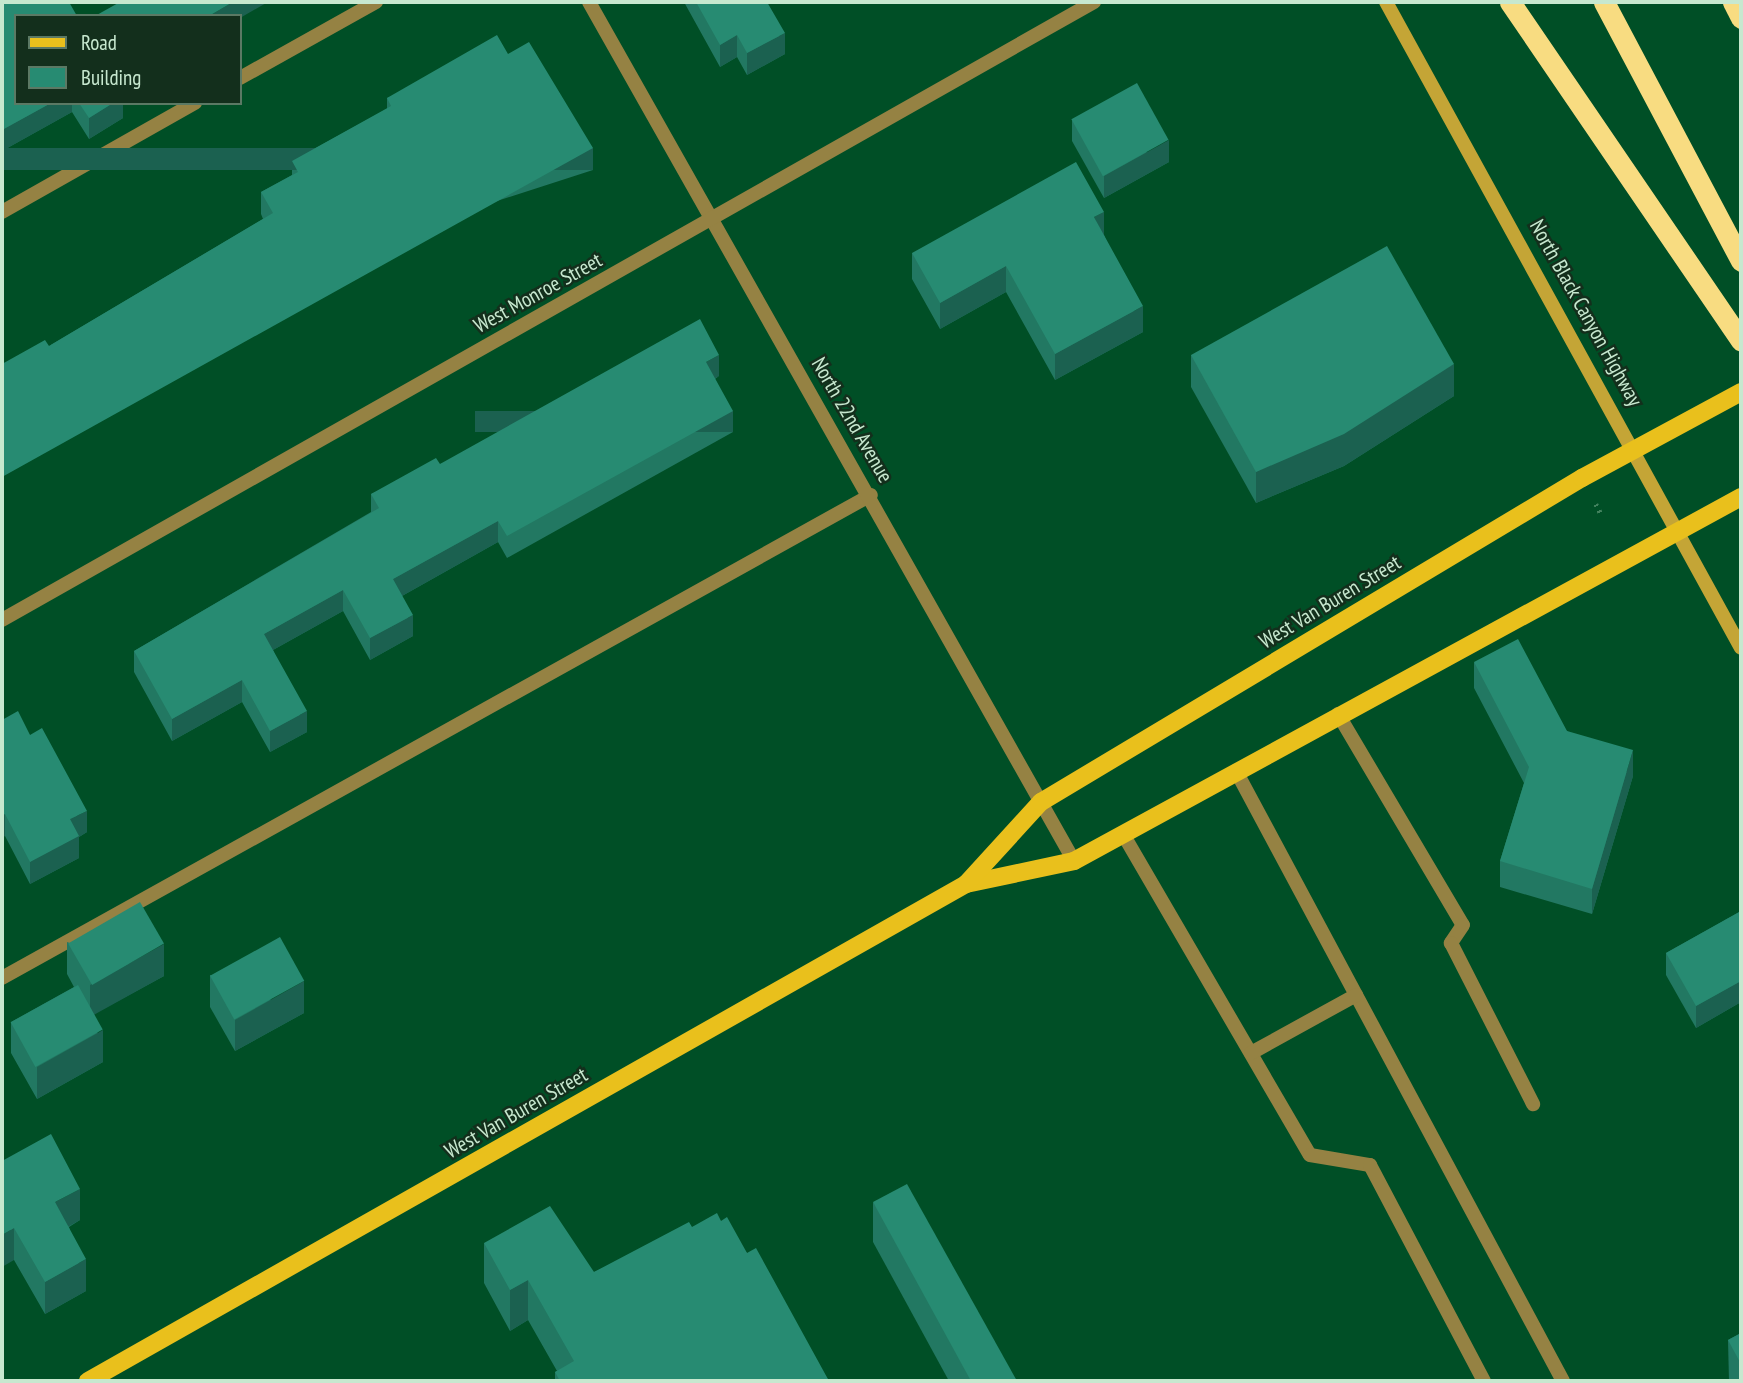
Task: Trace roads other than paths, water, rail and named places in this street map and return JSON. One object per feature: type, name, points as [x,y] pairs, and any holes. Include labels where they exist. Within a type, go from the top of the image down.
[{"type":"highway","points":[[1510,2],[1741,341]]},
{"type":"highway","points":[[1604,2],[1741,261]]},
{"type":"highway","points":[[1732,2],[1741,18]]},
{"type":"main road","name":"North Black Canyon Highway","points":[[1386,2],[1636,449],[1741,648]]},
{"type":"main road","name":"West Van Buren Street","points":[[966,884],[1041,802],[1636,449],[1741,392]]},
{"type":"main road","name":"West Van Buren Street","points":[[88,1381],[966,884],[1074,861],[1741,497]]},
{"type":"street","points":[[242,77],[376,2]]},
{"type":"street","name":"North 22nd Avenue","points":[[589,2],[871,495],[1074,861]]},
{"type":"street","name":"West Monroe Street","points":[[2,620],[1094,2]]},
{"type":"street","points":[[2,212],[191,105]]},
{"type":"street","points":[[2,978],[871,495]]},
{"type":"street","points":[[1338,715],[1463,925],[1451,943],[1534,1104]]},
{"type":"street","points":[[1236,771],[1563,1381]]},
{"type":"street","points":[[1123,834],[1310,1155],[1370,1165],[1484,1381]]},
{"type":"street","points":[[1251,1053],[1356,995]]}]
